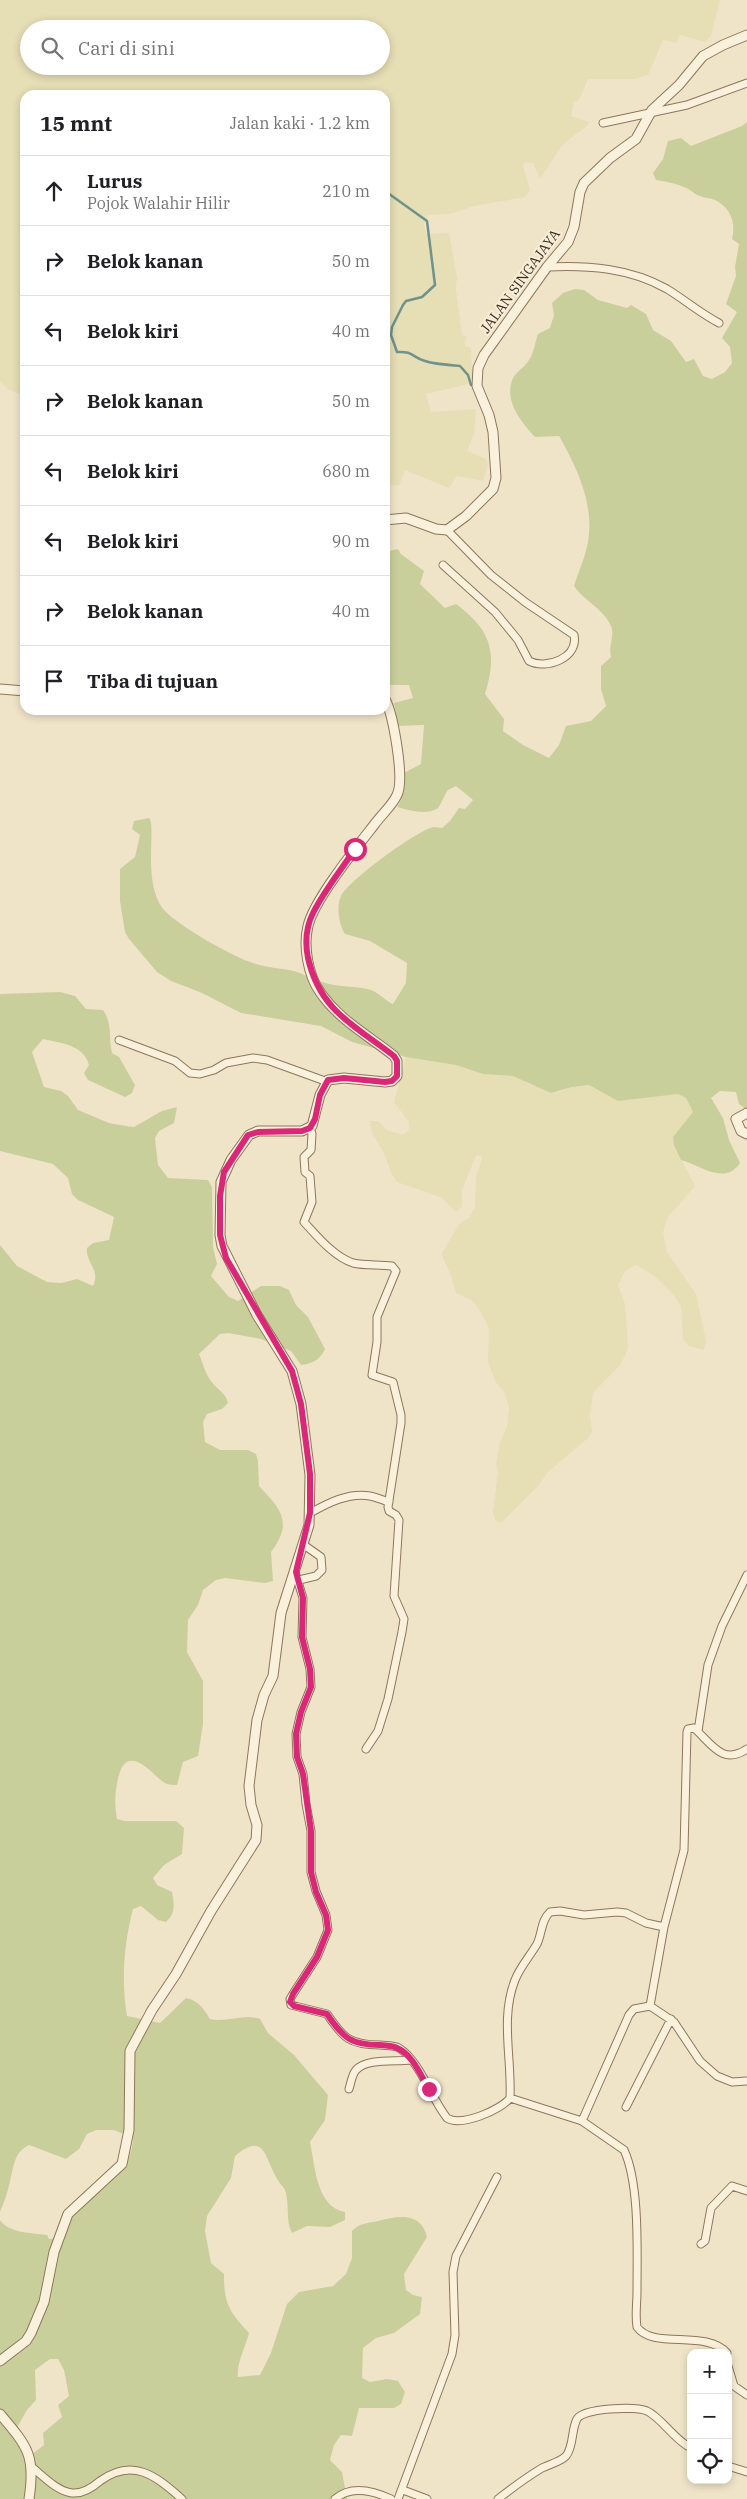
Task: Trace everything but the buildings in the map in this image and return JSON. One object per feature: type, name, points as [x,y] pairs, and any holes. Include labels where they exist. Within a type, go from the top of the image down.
[{"type":"street","name":"JALAN SINGAJAYA","points":[[447,530],[466,516],[494,486],[496,478],[493,432],[489,415],[478,391],[478,368],[484,355],[546,267],[560,252],[571,234],[581,187],[610,158],[636,139],[651,112],[703,56],[747,35]]},
{"type":"street","points":[[603,124],[651,112],[687,106],[747,83]]},
{"type":"street","points":[[546,267],[584,265],[613,270],[648,281],[667,289],[701,314],[719,323]]},
{"type":"street","points":[[390,520],[406,518],[436,529],[447,530],[490,575],[525,602],[574,635],[575,640],[568,652],[562,660],[538,665],[530,661],[518,640],[495,612],[443,565]]},
{"type":"street","points":[[0,689],[20,691]]},
{"type":"street","points":[[119,1040],[175,1061],[190,1073],[200,1074],[214,1070],[226,1063],[252,1058],[267,1060],[325,1081],[344,1078],[392,1081],[398,1073],[397,1061],[394,1056],[341,1016],[320,992],[311,970],[306,939],[313,913],[355,849],[398,793],[400,778],[390,713]]},
{"type":"street","points":[[0,2361],[26,2341],[31,2333],[44,2302],[54,2252],[68,2214],[122,2164],[129,2130],[130,2093],[128,2061],[130,2050],[211,1911],[256,1840],[257,1825],[251,1805],[249,1786],[257,1720],[264,1695],[273,1676],[281,1612],[297,1576],[304,1545],[310,1513],[310,1474],[301,1404],[292,1371],[226,1258],[220,1235],[221,1182],[231,1160],[248,1135],[258,1132],[302,1131],[310,1128],[315,1119],[325,1081]]},
{"type":"street","points":[[747,1113],[736,1119],[740,1131],[747,1134]]},
{"type":"street","points":[[310,1128],[312,1134],[311,1150],[304,1157],[305,1172],[310,1176],[312,1202],[304,1222],[311,1232],[349,1261],[369,1266],[392,1266],[396,1271],[377,1317],[377,1342],[372,1375],[393,1382],[401,1415],[388,1511],[396,1515],[399,1520],[394,1596],[404,1619],[388,1699],[378,1731],[366,1748]]},
{"type":"street","points":[[310,1513],[335,1500],[352,1497],[371,1496],[389,1502]]},
{"type":"street","points":[[297,1576],[316,1576],[322,1570],[321,1557],[304,1545]]},
{"type":"street","points":[[698,1731],[708,1665],[722,1626],[747,1575]]},
{"type":"street","points":[[297,1576],[303,1598],[302,1637],[310,1669],[311,1687],[301,1712],[296,1734],[297,1757],[303,1774],[311,1831],[311,1872],[316,1892],[326,1915],[328,1930],[317,1957],[293,1994],[290,2002],[294,2006],[327,2014],[338,2031],[354,2043],[392,2046],[404,2052],[440,2109],[453,2122],[468,2121],[502,2105],[510,2098]]},
{"type":"street","points":[[650,2006],[664,1928],[682,1866],[686,1833],[686,1738],[688,1729],[694,1728],[714,1748],[724,1754],[734,1755],[747,1749]]},
{"type":"street","points":[[510,2098],[507,2027],[511,1992],[520,1971],[539,1940],[546,1915],[555,1911],[584,1915],[617,1912],[626,1913],[646,1924],[664,1928]]},
{"type":"street","points":[[582,2121],[629,2015],[634,2010],[650,2006],[671,2019],[689,2047],[707,2068],[724,2080],[732,2082],[747,2081]]},
{"type":"street","points":[[626,2107],[671,2019]]},
{"type":"street","points":[[350,2089],[355,2071],[360,2067],[378,2062],[410,2060]]},
{"type":"street","points":[[510,2098],[582,2121],[617,2144],[627,2158],[636,2222],[637,2327],[646,2335],[707,2342],[720,2349]]},
{"type":"street","points":[[398,2499],[403,2490],[452,2354],[455,2335],[454,2272],[456,2256],[497,2177]]},
{"type":"street","points":[[702,2244],[705,2241],[710,2208],[732,2186],[747,2191]]},
{"type":"street","points":[[732,2379],[734,2386],[747,2395]]},
{"type":"street","points":[[498,2499],[541,2469],[565,2457],[568,2453],[574,2424],[583,2413],[614,2409],[643,2410],[652,2415],[676,2438],[687,2445]]},
{"type":"street","points":[[0,2414],[20,2438],[33,2468],[58,2488],[73,2493],[90,2489],[113,2472],[136,2470],[164,2483],[182,2499]]},
{"type":"street","points":[[732,2467],[747,2472]]},
{"type":"street","points":[[29,2499],[33,2468]]},
{"type":"street","points":[[335,2499],[348,2491],[361,2490],[391,2499]]},
{"type":"street","points":[[403,2490],[427,2499]]},
{"type":"shaded area","points":[[0,0],[720,0],[711,36],[705,42],[680,35],[676,43],[663,40],[648,75],[634,79],[588,79],[579,100],[574,102],[571,116],[589,122],[587,126],[563,144],[540,179],[533,163],[525,162],[523,166],[530,190],[525,197],[474,206],[449,214],[428,215],[424,225],[426,234],[449,233],[457,277],[456,290],[462,335],[466,336],[465,346],[471,348],[472,383],[426,394],[431,412],[476,409],[474,434],[467,451],[486,459],[488,465],[483,481],[457,476],[449,488],[405,470],[399,486],[390,485],[390,90],[20,90],[20,394],[8,389],[0,381]]},
{"type":"shaded area","points":[[406,1057],[456,1065],[483,1074],[513,1076],[521,1078],[528,1084],[559,1092],[572,1087],[589,1085],[618,1101],[678,1094],[686,1098],[693,1112],[673,1137],[674,1145],[695,1186],[668,1217],[663,1232],[667,1252],[696,1294],[706,1341],[704,1350],[689,1346],[683,1339],[681,1306],[672,1293],[656,1277],[636,1265],[625,1271],[618,1285],[625,1304],[628,1348],[621,1364],[593,1393],[590,1415],[592,1432],[588,1438],[548,1472],[538,1486],[501,1523],[495,1520],[493,1512],[498,1472],[496,1464],[500,1442],[507,1427],[509,1408],[505,1393],[495,1381],[488,1362],[489,1330],[486,1322],[479,1309],[471,1300],[456,1293],[442,1253],[461,1222],[469,1218],[475,1207],[476,1177],[482,1159],[481,1156],[477,1155],[475,1158],[462,1190],[462,1206],[457,1212],[440,1197],[397,1182],[392,1175],[384,1153],[372,1133],[370,1121],[378,1121],[387,1130],[403,1135],[409,1130],[409,1122],[394,1102]]},
{"type":"green space","points":[[747,122],[747,1110],[739,1104],[736,1092],[720,1091],[711,1098],[723,1118],[729,1140],[740,1163],[734,1170],[720,1173],[712,1172],[681,1160],[674,1145],[673,1137],[693,1112],[686,1098],[678,1094],[618,1101],[589,1085],[572,1087],[551,1093],[513,1076],[483,1074],[456,1065],[406,1057],[352,1042],[321,1026],[241,1013],[202,993],[171,981],[157,972],[125,932],[120,901],[120,869],[135,857],[140,835],[132,829],[134,821],[149,818],[152,831],[152,872],[158,900],[165,911],[182,925],[244,960],[263,966],[294,971],[329,984],[371,990],[393,1004],[406,983],[407,963],[370,941],[345,934],[339,916],[339,900],[346,889],[369,868],[425,830],[434,827],[442,828],[450,821],[459,808],[465,809],[473,800],[456,786],[448,790],[438,808],[429,812],[418,812],[397,807],[401,800],[404,773],[421,764],[424,725],[398,726],[394,703],[413,698],[409,685],[390,685],[390,551],[398,549],[401,554],[424,571],[420,584],[445,608],[456,604],[477,623],[484,633],[491,654],[491,666],[485,694],[504,719],[503,731],[523,745],[549,758],[559,745],[566,726],[591,721],[606,706],[601,689],[601,666],[611,657],[611,626],[604,615],[574,586],[585,554],[589,534],[588,508],[582,483],[559,436],[535,437],[524,425],[512,402],[510,386],[513,378],[531,357],[538,334],[550,328],[554,315],[552,303],[563,293],[575,289],[584,290],[598,300],[627,308],[631,305],[646,314],[653,330],[671,341],[686,362],[694,359],[703,376],[712,379],[725,372],[732,363],[730,347],[722,338],[737,312],[726,304],[736,276],[735,267],[739,244],[732,239],[733,222],[725,207],[720,203],[699,196],[678,185],[656,180],[653,173],[663,159],[668,141],[681,138],[691,146],[742,126]]},
{"type":"green space","points":[[60,992],[75,996],[86,1009],[103,1010],[109,1025],[112,1053],[119,1057],[135,1085],[132,1093],[125,1097],[88,1080],[84,1073],[89,1065],[82,1053],[71,1046],[43,1039],[32,1052],[44,1087],[61,1091],[68,1096],[78,1110],[109,1123],[126,1126],[134,1127],[162,1111],[177,1107],[174,1123],[159,1131],[155,1138],[158,1165],[168,1178],[208,1180],[212,1187],[213,1247],[217,1264],[211,1276],[229,1297],[238,1301],[261,1286],[280,1286],[289,1290],[296,1305],[308,1317],[325,1349],[316,1360],[301,1365],[291,1351],[261,1339],[228,1333],[220,1334],[199,1354],[209,1378],[223,1393],[228,1403],[222,1409],[207,1414],[203,1422],[205,1442],[220,1450],[248,1450],[256,1454],[259,1486],[274,1502],[282,1517],[282,1533],[271,1552],[273,1581],[265,1583],[225,1578],[216,1580],[203,1590],[198,1605],[188,1620],[187,1652],[203,1681],[203,1724],[198,1756],[183,1762],[177,1785],[165,1783],[141,1764],[129,1761],[124,1764],[120,1772],[115,1801],[117,1819],[125,1821],[176,1821],[184,1828],[182,1854],[164,1865],[153,1878],[157,1885],[172,1892],[174,1904],[173,1912],[169,1919],[166,1922],[158,1920],[141,1906],[133,1909],[127,1935],[124,1962],[127,2016],[160,2023],[186,1998],[200,2006],[210,2019],[223,2020],[254,2017],[260,2019],[268,2033],[294,2055],[328,2095],[325,2120],[310,2142],[318,2184],[322,2194],[335,2208],[345,2212],[345,2220],[330,2227],[307,2226],[292,2233],[285,2190],[277,2179],[262,2149],[258,2146],[245,2149],[235,2156],[231,2178],[207,2216],[205,2231],[211,2263],[224,2274],[225,2293],[229,2306],[232,2313],[249,2333],[240,2361],[238,2377],[260,2375],[271,2353],[287,2304],[299,2292],[333,2286],[346,2274],[352,2258],[352,2231],[355,2228],[385,2219],[407,2217],[419,2223],[427,2237],[404,2274],[406,2290],[413,2295],[422,2297],[420,2314],[394,2333],[376,2338],[363,2348],[362,2378],[370,2382],[387,2379],[398,2381],[405,2392],[401,2404],[394,2408],[359,2408],[352,2436],[341,2435],[334,2445],[330,2460],[342,2472],[347,2499],[0,2499],[0,2220],[14,2230],[47,2235],[49,2239],[61,2238],[79,2209],[118,2174],[124,2166],[132,2149],[133,2138],[114,2130],[96,2130],[87,2134],[79,2149],[66,2159],[29,2145],[20,2151],[15,2160],[0,2212],[0,1245],[17,1266],[47,1282],[61,1283],[77,1279],[93,1286],[95,1275],[88,1258],[87,1248],[93,1243],[109,1240],[114,1217],[78,1200],[72,1194],[68,1178],[53,1164],[0,1151],[0,994]],"holes":[[[50,2359],[58,2359],[64,2370],[69,2396],[58,2405],[62,2417],[43,2433],[44,2445],[27,2458],[14,2433],[27,2410],[36,2400],[35,2370]]]},
{"type":"waterway","points":[[390,195],[427,221],[435,285],[422,297],[406,301],[403,305],[392,327],[391,335],[397,352],[410,353],[428,362],[460,366],[468,375],[471,385]]},
{"type":"route","points":[[355,849],[313,913],[306,939],[307,954],[316,985],[320,992],[341,1016],[396,1058],[397,1076],[392,1081],[385,1082],[344,1078],[325,1081],[315,1119],[310,1128],[302,1131],[258,1132],[248,1135],[224,1172],[221,1182],[220,1235],[226,1258],[257,1315],[292,1371],[301,1404],[306,1457],[310,1474],[309,1525],[296,1572],[302,1587],[302,1637],[308,1655],[311,1687],[301,1712],[296,1734],[297,1757],[303,1774],[311,1831],[311,1872],[316,1892],[328,1921],[328,1930],[317,1957],[293,1994],[290,2002],[294,2006],[324,2012],[338,2031],[354,2043],[399,2048],[413,2064],[429,2089]]}]
